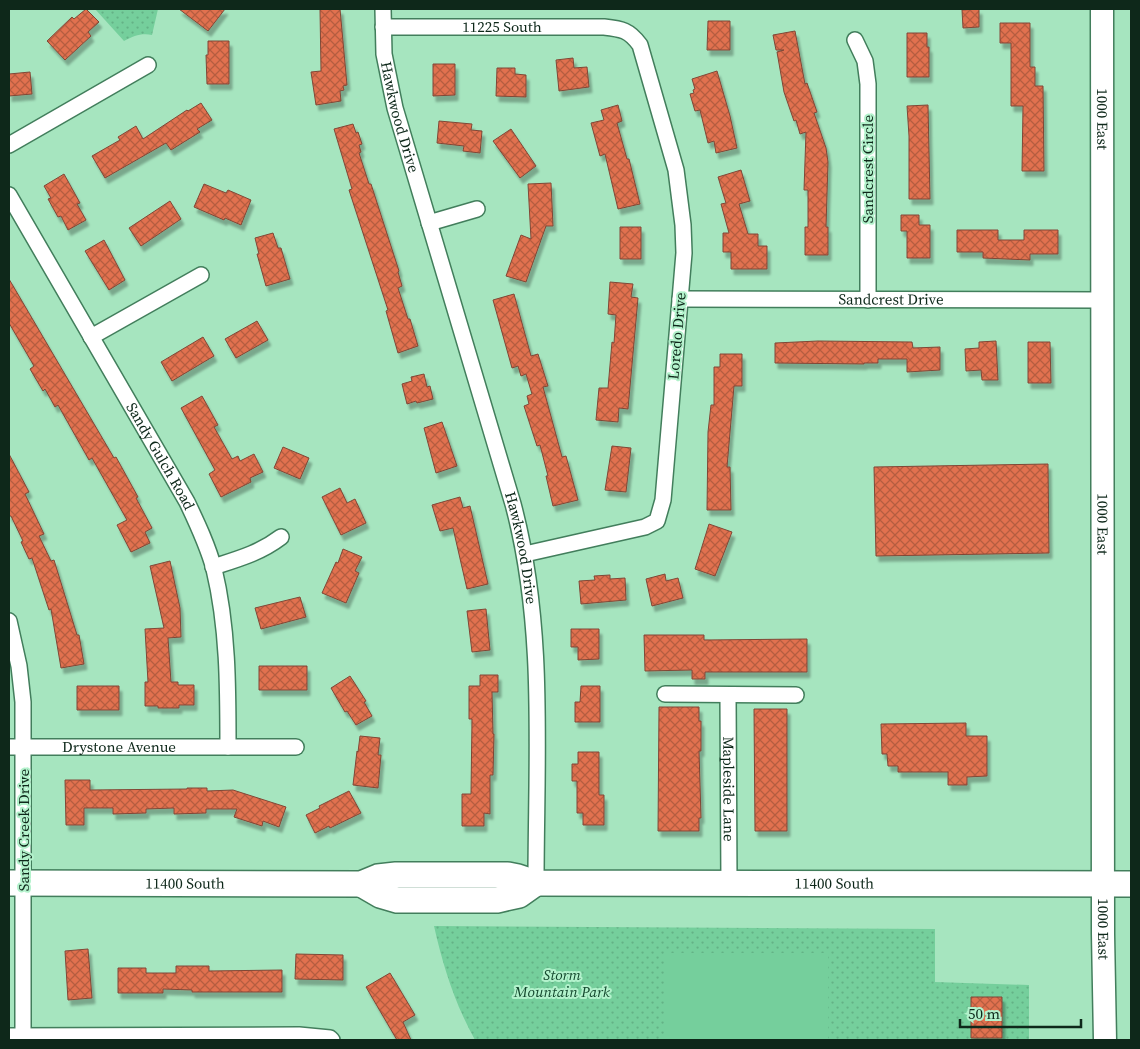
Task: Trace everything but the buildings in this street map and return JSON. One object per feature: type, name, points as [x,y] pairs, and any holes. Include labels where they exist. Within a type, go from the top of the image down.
[{"type":"main road","name":"11400 South","points":[[16,883],[361,884],[386,876],[438,874],[508,876],[536,883],[1131,884]]},
{"type":"street","name":"Hawkwood Drive","points":[[383,9],[389,82],[513,504],[525,554],[530,583],[536,652],[536,883]]},
{"type":"street","name":"1000 East","points":[[1102,9],[1103,884],[1105,1040]]},
{"type":"street","name":"11225 South","points":[[383,26],[621,28]]},
{"type":"street","name":"Loredo Drive","points":[[525,554],[632,531],[657,522],[663,500],[684,253],[683,224],[676,170],[640,46],[635,38],[621,28]]},
{"type":"street","name":"Sandcrest Circle","points":[[855,40],[864,61],[868,84],[868,300]]},
{"type":"street","points":[[9,146],[148,66]]},
{"type":"street","name":"Sandy Gulch Road","points":[[9,195],[187,502],[202,534],[213,567],[223,610],[227,654],[228,747]]},
{"type":"street","points":[[429,223],[477,208]]},
{"type":"street","points":[[91,337],[201,275]]},
{"type":"street","name":"Sandcrest Drive","points":[[680,299],[1102,300]]},
{"type":"street","points":[[213,567],[252,555],[268,547],[281,537]]},
{"type":"street","name":"Sandy Creek Drive","points":[[9,621],[19,666],[23,702],[16,747],[19,1037]]},
{"type":"street","points":[[665,694],[796,694]]},
{"type":"street","name":"Mapleside Lane","points":[[728,694],[729,884]]},
{"type":"street","name":"Drystone Avenue","points":[[16,747],[296,747]]},
{"type":"street","points":[[19,1037],[314,1035],[332,1040]]},
{"type":"green space","points":[[95,9],[158,9],[152,35],[138,35],[124,41]]},
{"type":"green space","name":"Storm Mountain Park","points":[[434,926],[935,929],[935,982],[1029,985],[1029,1040],[475,1040],[461,1013],[450,984]]},
{"type":"green space","points":[[665,953],[828,953],[828,1040],[665,1040]]}]
